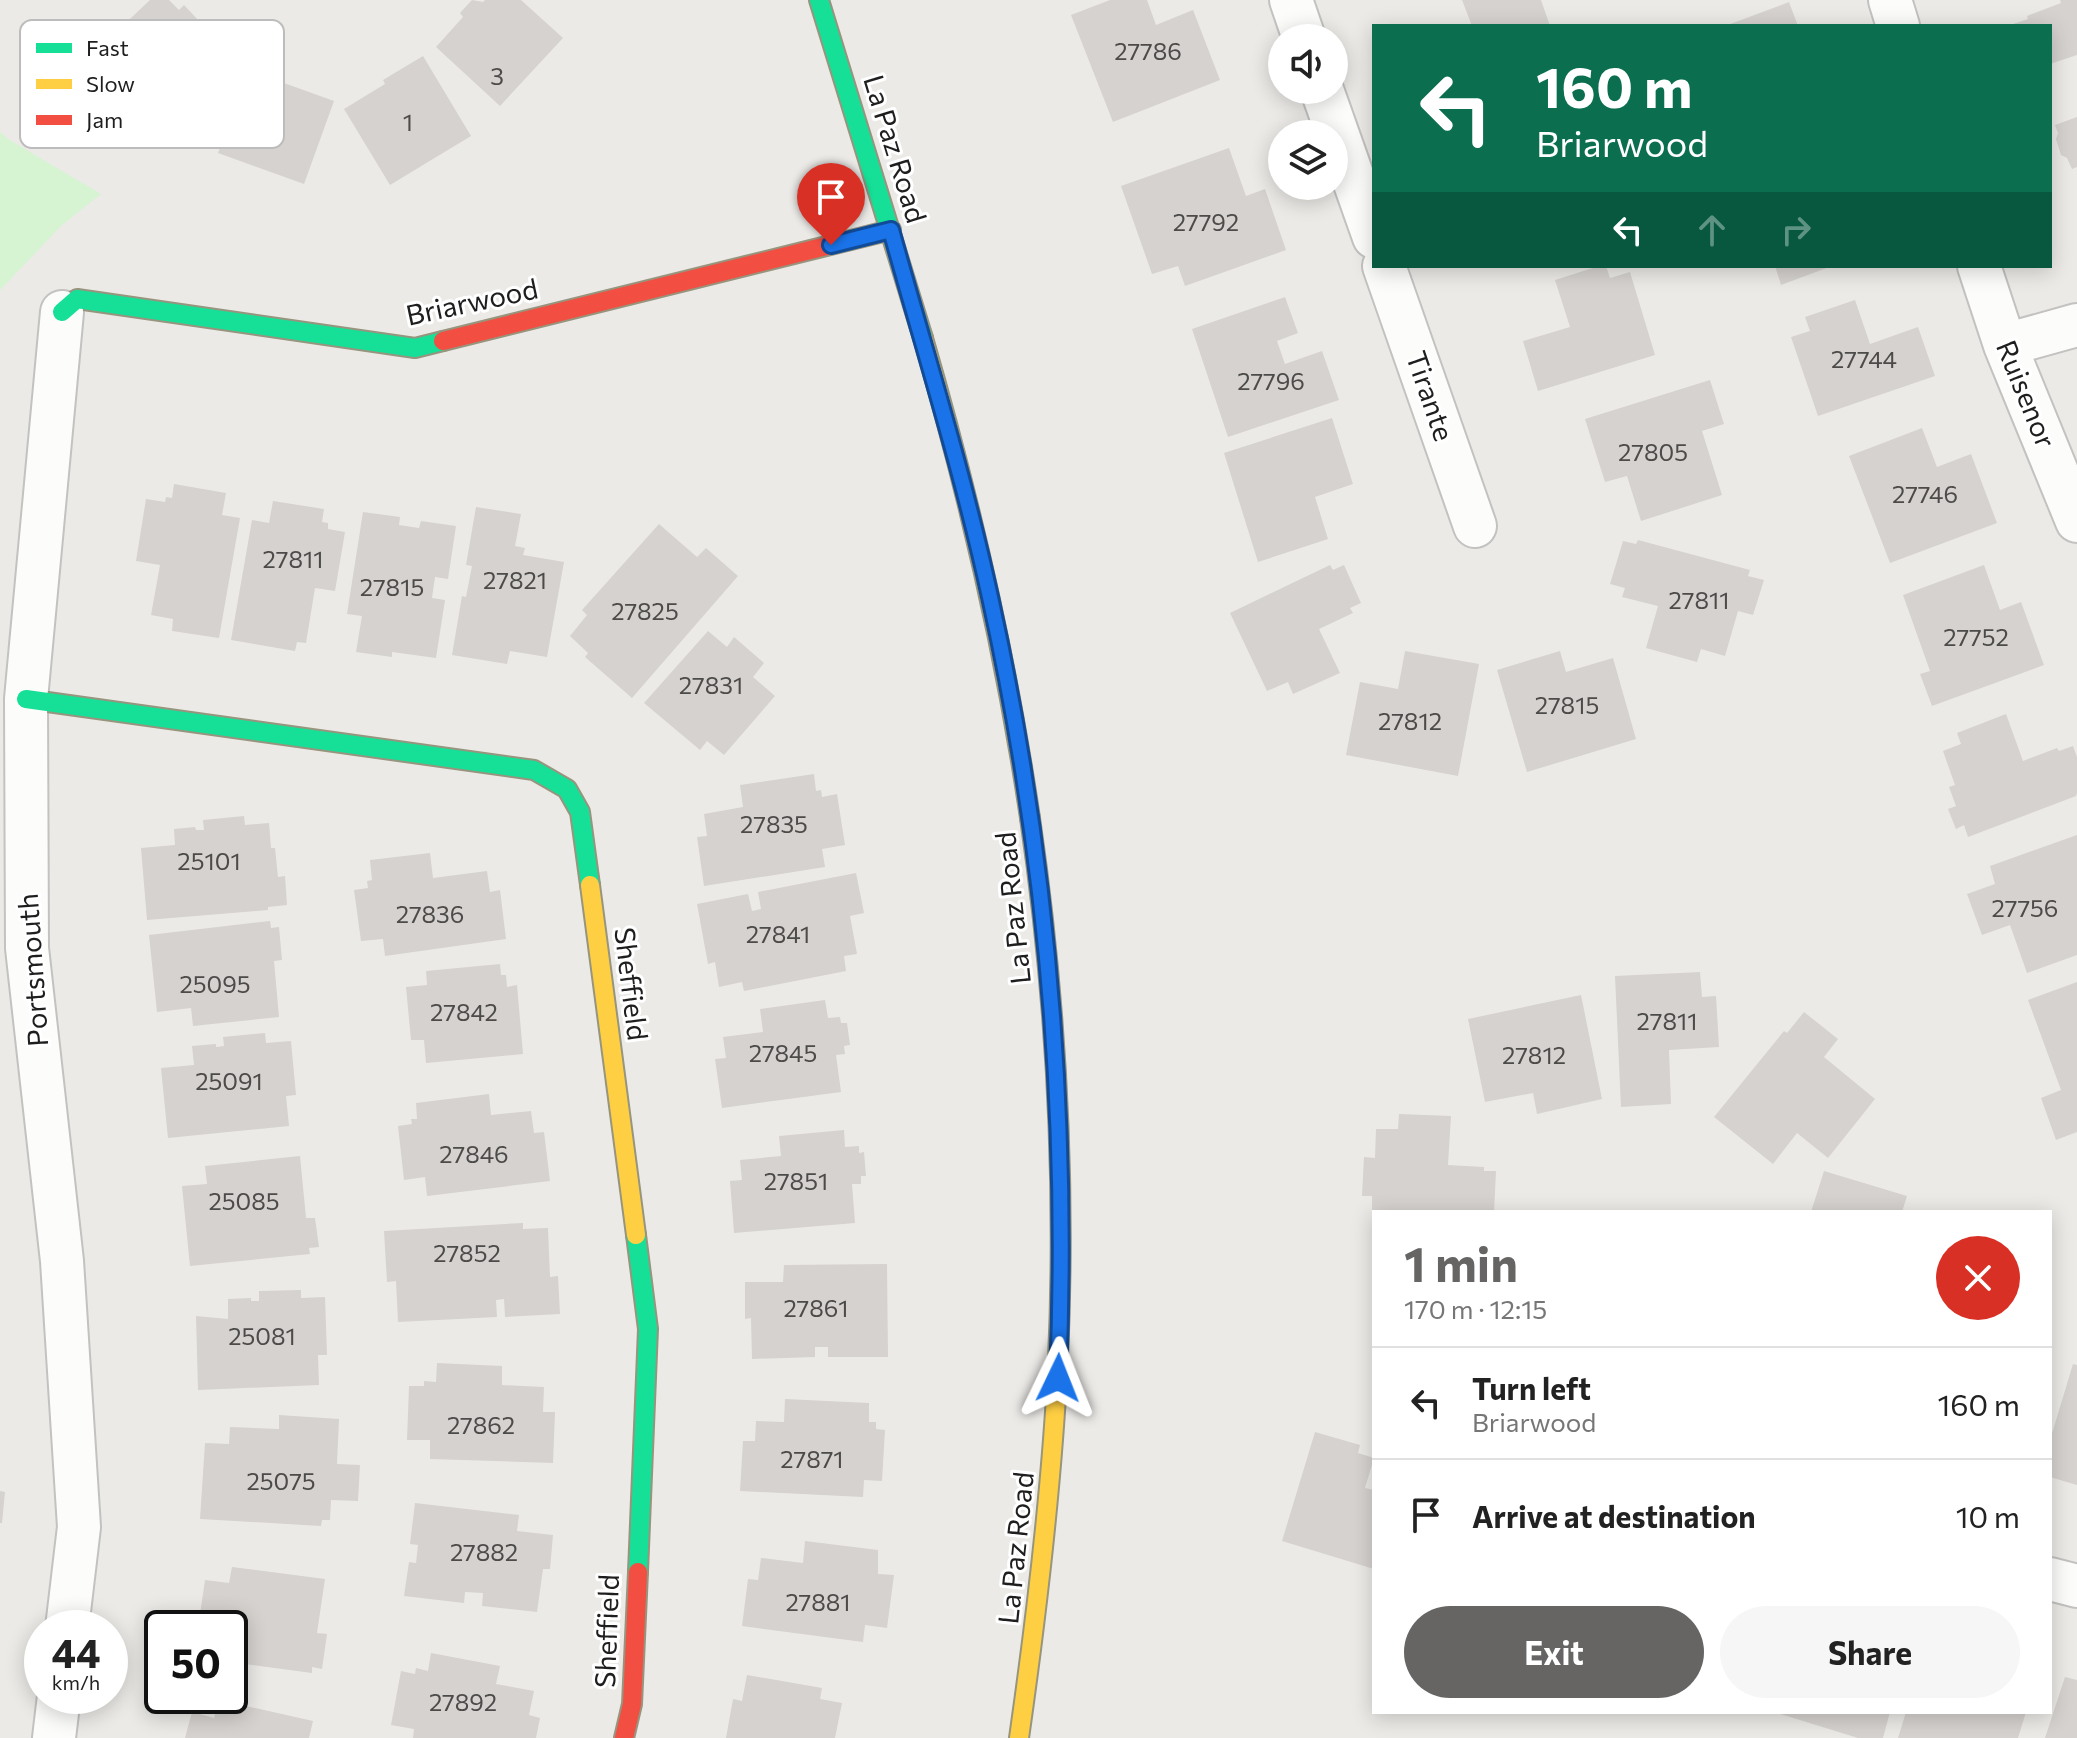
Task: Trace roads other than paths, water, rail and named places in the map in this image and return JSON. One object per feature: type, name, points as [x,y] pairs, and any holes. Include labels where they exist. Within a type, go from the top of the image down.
[{"type":"street","name":"La Paz Road","points":[[819,0],[891,230],[957,459],[990,597],[1021,753],[1047,948],[1059,1112],[1062,1301],[1047,1539],[1019,1738]]},
{"type":"street","points":[[1291,0],[1299,24]]},
{"type":"street","points":[[1890,0],[1897,24]]},
{"type":"street","points":[[1327,104],[1372,231]]},
{"type":"street","name":"Briarwood","points":[[62,312],[77,299],[415,348],[891,230]]},
{"type":"street","name":"Tirante","points":[[1385,268],[1475,526]]},
{"type":"street","name":"Ruisenor","points":[[1980,268],[2005,345],[2077,521]]},
{"type":"street","name":"Portsmouth","points":[[62,312],[26,699],[13,949],[62,1261],[79,1527],[69,1610]]},
{"type":"street","points":[[2005,345],[2077,325]]},
{"type":"street","name":"Sheffield","points":[[26,699],[534,770],[567,789],[580,812],[648,1329],[632,1704],[624,1738]]},
{"type":"street","points":[[2052,1580],[2077,1586]]},
{"type":"street","points":[[54,1738],[57,1714]]}]
